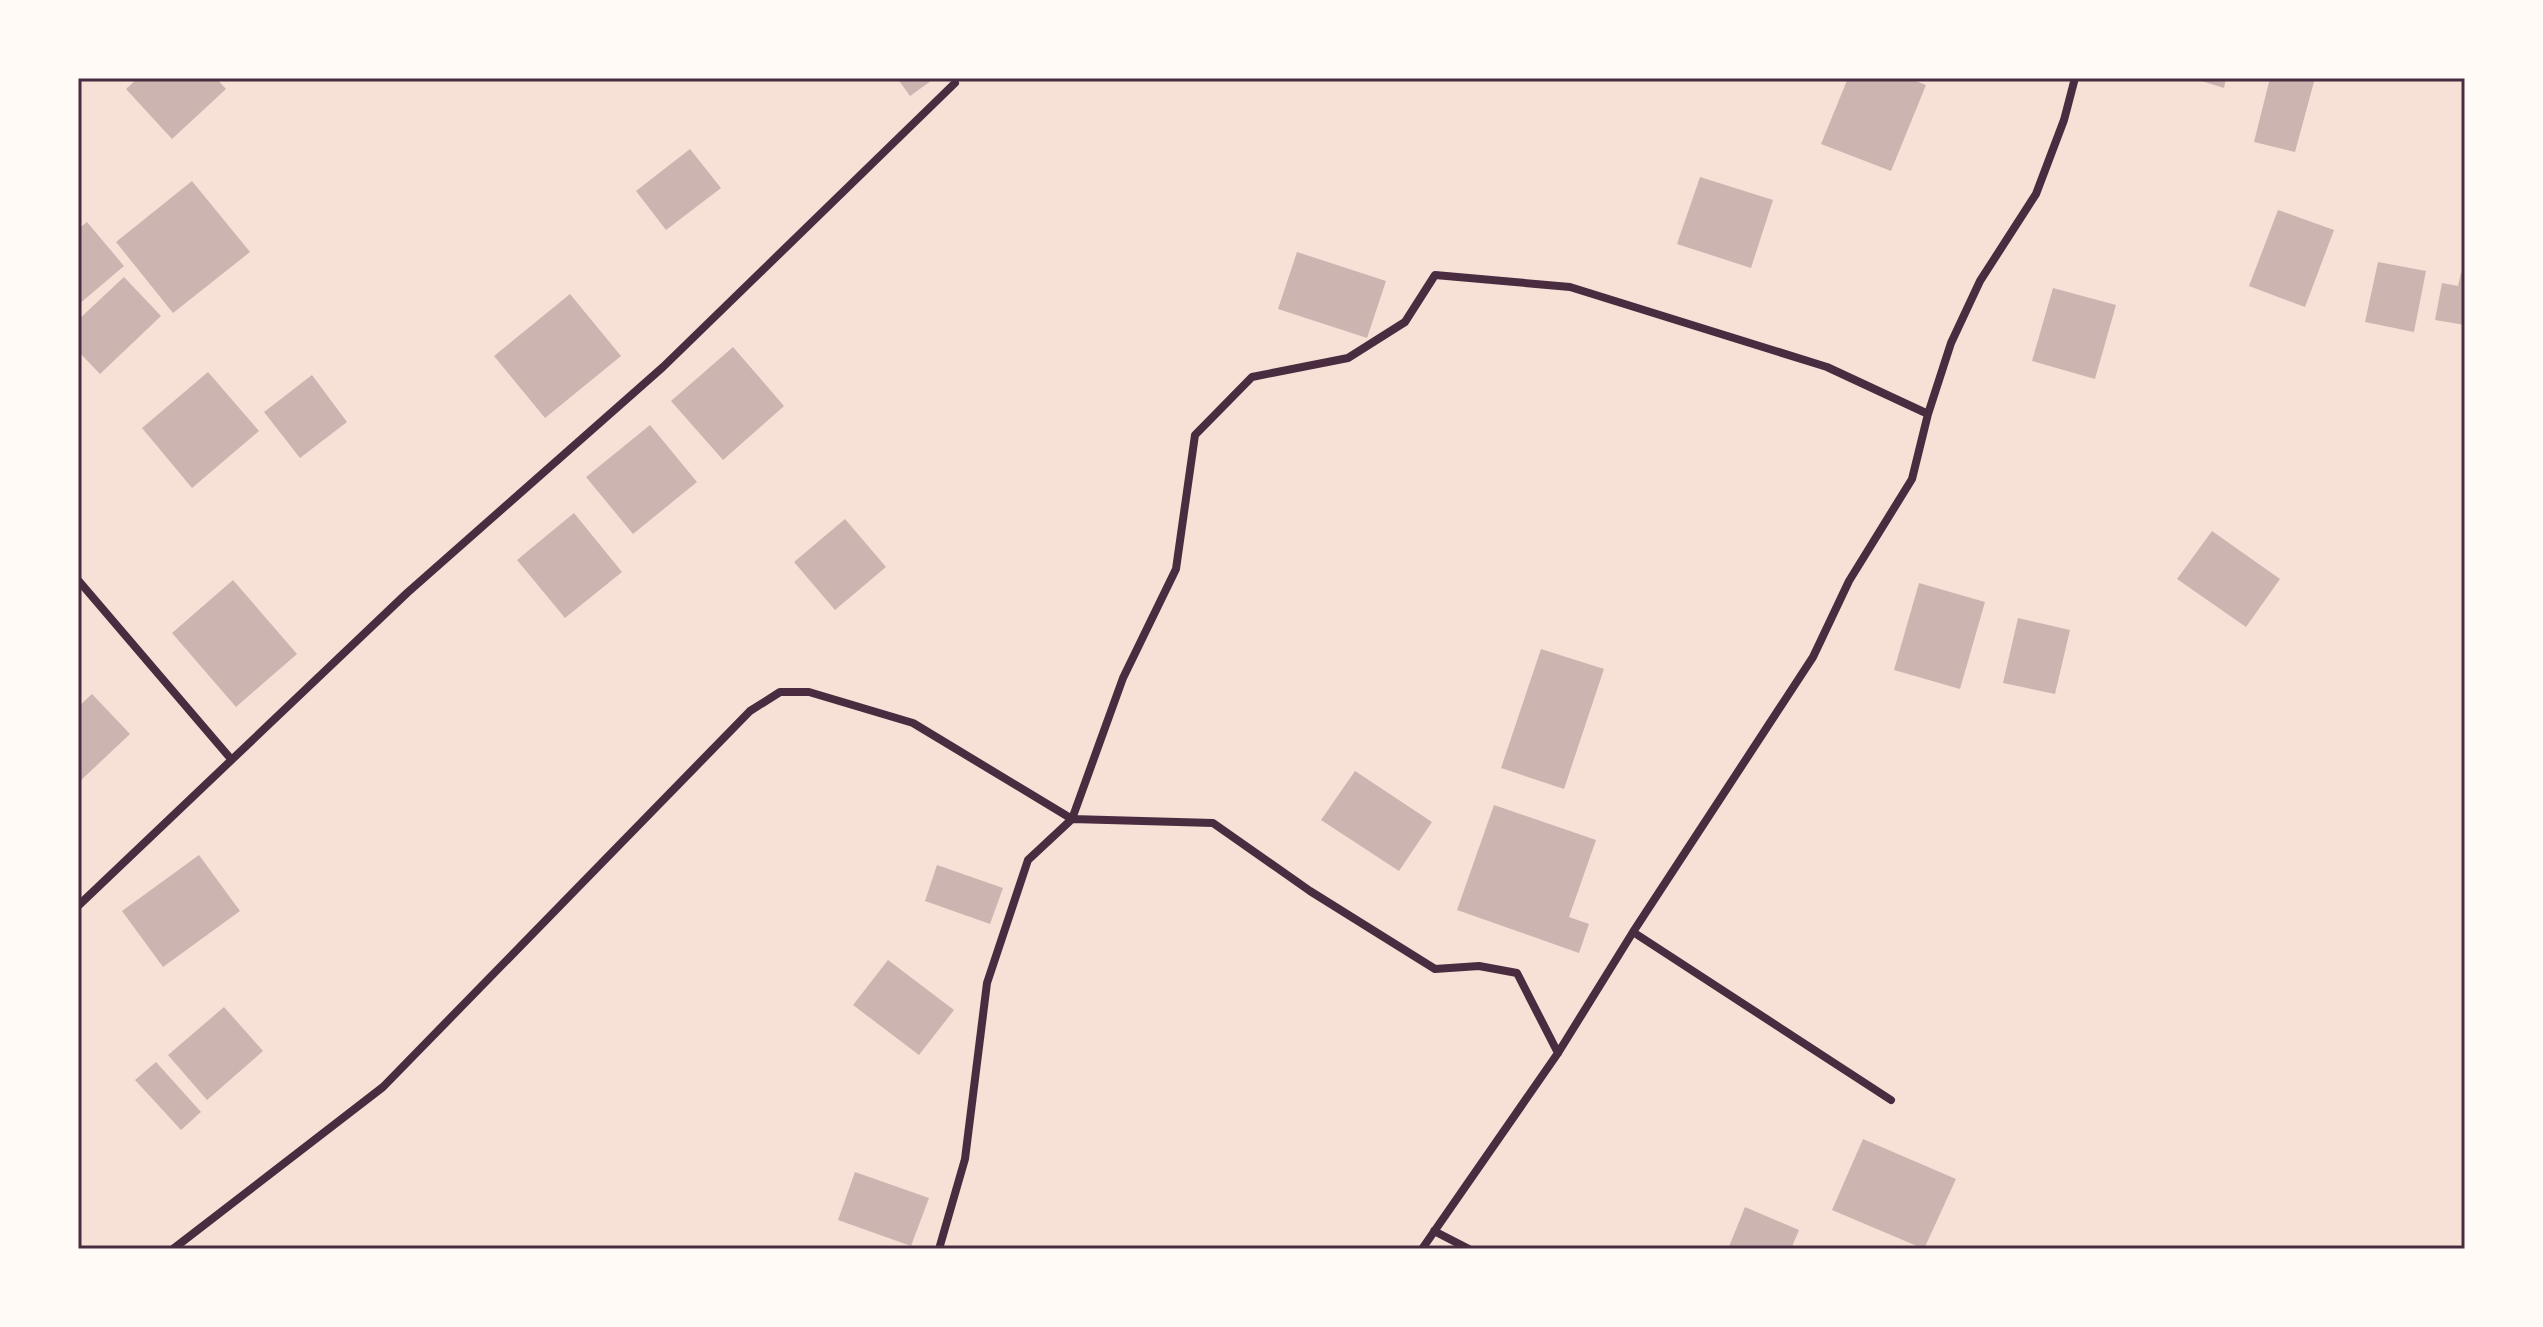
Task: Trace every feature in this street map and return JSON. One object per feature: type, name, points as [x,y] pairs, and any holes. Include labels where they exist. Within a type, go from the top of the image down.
[{"type":"street","points":[[1422,1249],[1558,1053],[1633,932],[1813,657],[1849,581],[1912,479],[1928,414],[1951,343],[1980,281],[2036,194],[2064,120],[2075,78]]},
{"type":"street","points":[[78,906],[407,593],[663,367],[955,83]]},
{"type":"street","points":[[939,1249],[965,1159],[987,983],[1028,860],[1072,819],[1123,678],[1176,569],[1195,435],[1252,377],[1348,358],[1405,322],[1435,275],[1570,287],[1827,367],[1928,414]]},
{"type":"street","points":[[78,580],[231,759]]},
{"type":"street","points":[[173,1249],[383,1087],[750,711],[780,692],[809,692],[913,723],[1072,819],[1213,823],[1310,891],[1435,969],[1479,966],[1517,973],[1558,1053]]},
{"type":"street","points":[[1633,932],[1891,1100]]},
{"type":"street","points":[[1434,1231],[1469,1249]]},
{"type":"building","points":[[138,78],[216,78],[226,89],[172,139],[126,89]]},
{"type":"building","points":[[897,78],[935,78],[910,96]]},
{"type":"building","points":[[1848,78],[1908,78],[1926,85],[1891,171],[1821,144]]},
{"type":"building","points":[[2192,78],[2226,78],[2224,88]]},
{"type":"building","points":[[2270,78],[2315,78],[2295,152],[2254,142]]},
{"type":"building","points":[[690,149],[721,188],[666,230],[636,191]]},
{"type":"building","points":[[1700,177],[1773,200],[1751,268],[1677,244]]},
{"type":"building","points":[[192,181],[250,252],[173,313],[116,242]]},
{"type":"building","points":[[2278,210],[2334,230],[2305,307],[2249,286]]},
{"type":"building","points":[[87,222],[124,266],[78,305],[78,229]]},
{"type":"building","points":[[1297,252],[1386,281],[1367,338],[1278,309]]},
{"type":"building","points":[[2378,262],[2426,271],[2414,332],[2365,322]]},
{"type":"building","points":[[2461,273],[2465,273],[2465,325],[2435,320],[2442,283],[2458,286]]},
{"type":"building","points":[[124,277],[161,316],[100,374],[78,351],[78,320]]},
{"type":"building","points":[[2053,288],[2116,305],[2095,379],[2032,361]]},
{"type":"building","points":[[570,294],[621,356],[545,418],[494,356]]},
{"type":"building","points":[[733,347],[784,406],[723,460],[671,401]]},
{"type":"building","points":[[208,372],[259,431],[192,488],[142,428]]},
{"type":"building","points":[[312,375],[347,422],[300,458],[264,412]]},
{"type":"building","points":[[650,425],[697,482],[633,534],[586,477]]},
{"type":"building","points":[[574,513],[622,572],[565,618],[517,560]]},
{"type":"building","points":[[845,519],[886,567],[835,610],[794,562]]},
{"type":"building","points":[[2212,531],[2280,579],[2246,627],[2177,579]]},
{"type":"building","points":[[233,580],[297,654],[236,707],[172,633]]},
{"type":"building","points":[[1919,583],[1985,602],[1960,689],[1894,670]]},
{"type":"building","points":[[2018,618],[2070,630],[2055,694],[2003,683]]},
{"type":"building","points":[[1541,649],[1604,669],[1564,789],[1501,768]]},
{"type":"building","points":[[92,694],[130,734],[78,783],[78,707]]},
{"type":"building","points":[[1355,771],[1432,822],[1399,871],[1321,820]]},
{"type":"building","points":[[1494,805],[1596,840],[1569,917],[1589,924],[1579,953],[1457,910]]},
{"type":"building","points":[[199,855],[240,911],[163,967],[122,911]]},
{"type":"building","points":[[937,865],[1003,888],[990,924],[925,901]]},
{"type":"building","points":[[888,960],[954,1010],[919,1055],[853,1005]]},
{"type":"building","points":[[224,1007],[263,1051],[207,1100],[168,1055]]},
{"type":"building","points":[[156,1062],[201,1112],[181,1130],[135,1080]]},
{"type":"building","points":[[1863,1139],[1956,1179],[1924,1249],[1832,1210]]},
{"type":"building","points":[[855,1172],[929,1198],[911,1246],[838,1220]]},
{"type":"building","points":[[1745,1207],[1799,1230],[1791,1249],[1728,1249]]}]
